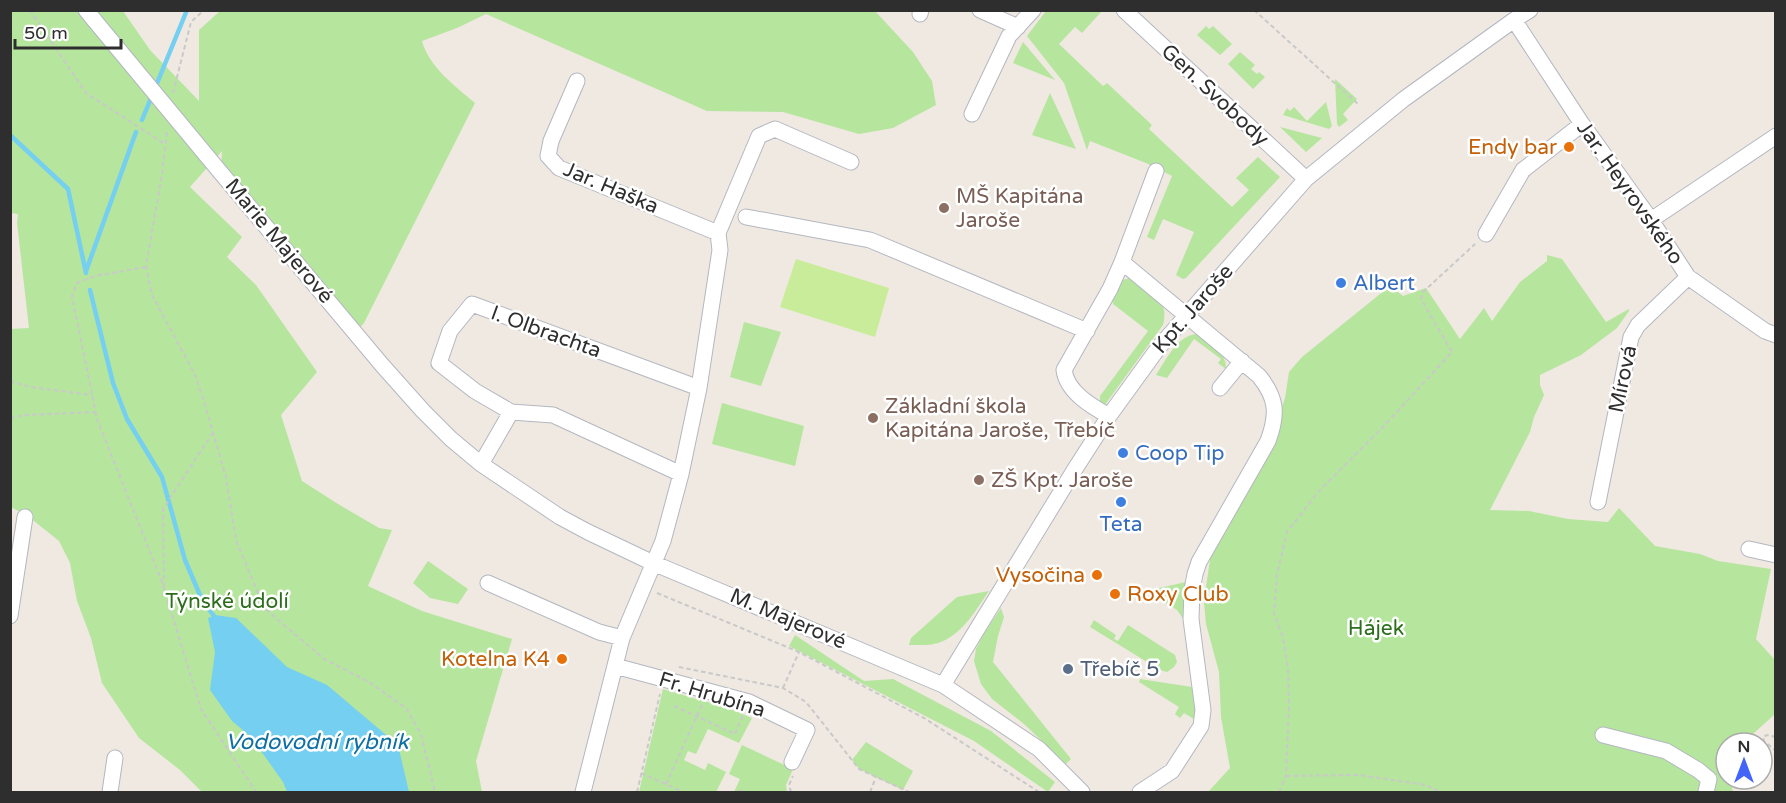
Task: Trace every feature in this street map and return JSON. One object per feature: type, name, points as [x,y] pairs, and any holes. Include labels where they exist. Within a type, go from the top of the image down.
[{"type":"street","points":[[980,10],[1018,27]]},
{"type":"street","points":[[972,114],[1009,36],[1033,10]]},
{"type":"street","name":"Gen. Svobody","points":[[1124,10],[1306,179]]},
{"type":"street","name":"Kpt. Jaroše","points":[[943,685],[1108,416],[1159,346],[1306,179],[1404,99],[1530,10]]},
{"type":"street","name":"Marie Majerové","points":[[90,16],[423,411],[481,464]]},
{"type":"street","name":"Jar. Heyrovského","points":[[1514,20],[1582,124],[1651,220],[1688,277],[1765,331],[1776,335]]},
{"type":"street","name":"Jar. Haška","points":[[577,81],[551,141],[548,156],[559,168],[718,233]]},
{"type":"street","points":[[1486,234],[1523,170],[1582,124]]},
{"type":"street","points":[[583,792],[622,638],[663,541],[681,474],[699,388],[720,250],[718,233],[759,136],[775,129],[851,162]]},
{"type":"street","points":[[1651,220],[1776,136]]},
{"type":"street","points":[[1108,416],[1073,390],[1065,380],[1064,370],[1110,289],[1156,171]]},
{"type":"street","points":[[746,217],[870,240],[1088,330]]},
{"type":"street","points":[[1122,262],[1259,376],[1269,387],[1274,400],[1275,413],[1268,441],[1195,574],[1191,620],[1203,710],[1202,726],[1172,771],[1140,792]]},
{"type":"street","name":"Mírová","points":[[1598,502],[1631,337],[1638,325],[1688,277]]},
{"type":"street","name":"I. Olbrachta","points":[[511,412],[475,391],[439,363],[450,332],[472,304],[699,388]]},
{"type":"street","points":[[1220,388],[1242,361]]},
{"type":"street","points":[[481,464],[511,412],[553,415],[681,474]]},
{"type":"street","name":"M. Majerové","points":[[481,464],[560,517],[653,562],[943,685],[1039,749],[1082,792]]},
{"type":"street","points":[[10,616],[25,517]]},
{"type":"street","points":[[1749,549],[1776,555]]},
{"type":"street","points":[[488,583],[599,632],[622,638]]},
{"type":"street","name":"Fr. Hrubína","points":[[615,666],[749,702],[807,730],[792,762]]},
{"type":"street","points":[[1603,735],[1666,752],[1709,779],[1706,792]]},
{"type":"street","points":[[110,792],[115,758]]},
{"type":"path","points":[[30,10],[86,93],[165,144]]},
{"type":"path","points":[[172,95],[191,22],[204,10]]},
{"type":"path","points":[[1254,10],[1359,105]]},
{"type":"path","points":[[168,124],[146,267],[152,295],[195,375],[203,398],[226,477],[236,540],[264,608],[324,659],[369,682],[406,708],[421,735],[435,792]]},
{"type":"path","points":[[1279,792],[1286,776],[1288,670],[1283,637],[1274,614],[1277,574],[1287,532],[1319,491],[1384,426],[1452,352],[1421,299],[1423,292],[1486,234]]},
{"type":"path","points":[[146,267],[95,276],[77,283],[72,296],[92,395],[96,412],[164,590],[201,709],[256,792]]},
{"type":"path","points":[[10,381],[30,387],[92,395]]},
{"type":"path","points":[[10,418],[26,415],[96,412]]},
{"type":"path","points":[[164,590],[163,509],[213,433]]},
{"type":"path","points":[[643,587],[799,652],[924,718],[1039,792]]},
{"type":"path","points":[[783,688],[799,652]]},
{"type":"path","points":[[637,792],[663,679]]},
{"type":"path","points":[[666,784],[708,691]]},
{"type":"path","points":[[674,706],[735,734],[749,702]]},
{"type":"path","points":[[1776,737],[1767,735],[1763,737],[1764,741],[1776,751]]},
{"type":"path","points":[[641,773],[683,792]]},
{"type":"path","points":[[1286,776],[1359,775],[1426,785],[1440,792]]},
{"type":"path","points":[[870,792],[876,777]]},
{"type":"path","points":[[739,790],[743,792]]},
{"type":"green space","name":"Týnské údolí","points":[[11,11],[123,11],[150,50],[199,101],[199,30],[220,11],[875,11],[913,52],[932,81],[936,105],[893,128],[859,134],[783,112],[707,111],[486,14],[422,41],[437,68],[475,103],[364,323],[355,333],[221,173],[222,151],[190,187],[242,237],[227,257],[256,285],[317,372],[281,415],[302,481],[379,528],[392,530],[368,586],[422,611],[512,639],[476,761],[482,792],[202,792],[180,770],[139,738],[102,683],[91,638],[77,601],[70,563],[59,541],[29,517],[11,507],[11,329],[29,328],[17,223],[18,214],[11,213]]},
{"type":"green space","points":[[1046,11],[1102,11],[1082,33],[1075,27],[1059,44],[1103,86],[1107,83],[1152,125],[1149,129],[1232,207],[1249,190],[1236,178],[1258,157],[1280,177],[1186,278],[1183,279],[1176,275],[1194,232],[1163,219],[1154,240],[1147,237],[1172,176],[1090,141],[1087,150],[1064,83],[1027,36]]},
{"type":"green space","points":[[1206,26],[1209,29],[1213,26],[1232,44],[1220,55],[1197,35]]},
{"type":"green space","points":[[1023,42],[1055,80],[1013,63]]},
{"type":"green space","points":[[1240,52],[1255,65],[1251,69],[1265,77],[1253,89],[1228,64]]},
{"type":"green space","points":[[1335,79],[1357,99],[1343,114],[1348,120],[1339,127],[1337,124]]},
{"type":"green space","points":[[1050,93],[1076,149],[1032,135]]},
{"type":"green space","points":[[1326,102],[1332,126],[1329,129],[1283,115],[1287,108],[1290,111],[1294,107],[1307,121]]},
{"type":"green space","points":[[1280,127],[1322,138],[1306,152]]},
{"type":"green space","name":"Hájek","points":[[1547,255],[1562,259],[1606,322],[1629,309],[1629,311],[1617,328],[1581,355],[1540,375],[1540,385],[1544,395],[1530,432],[1490,510],[1529,511],[1568,519],[1608,522],[1619,508],[1655,546],[1700,554],[1718,561],[1771,569],[1756,639],[1775,660],[1775,714],[1756,731],[1714,731],[1714,791],[1733,792],[1208,792],[1230,768],[1221,717],[1219,672],[1206,624],[1203,591],[1206,587],[1211,553],[1281,410],[1289,372],[1302,357],[1390,286],[1403,296],[1426,288],[1460,339],[1484,308],[1492,321],[1520,282],[1547,261]]},
{"type":"green space","points":[[796,259],[889,288],[875,337],[780,307]]},
{"type":"green space","points":[[1129,278],[1145,286],[1159,299],[1164,310],[1164,322],[1104,406],[1100,401],[1100,396],[1148,331],[1113,304],[1111,291],[1117,282]]},
{"type":"green space","points":[[744,322],[781,332],[761,386],[730,377]]},
{"type":"green space","points":[[1196,334],[1207,339],[1217,348],[1224,358],[1226,369],[1218,363],[1221,359],[1194,339],[1167,378],[1156,375],[1178,344],[1183,339]]},
{"type":"green space","points":[[722,403],[804,426],[795,466],[712,444]]},
{"type":"green space","points":[[428,561],[468,589],[458,604],[430,598],[413,583]]},
{"type":"green space","points":[[1186,582],[1186,623],[1177,610],[1154,596],[1159,588]]},
{"type":"green space","points":[[989,591],[969,619],[951,637],[935,644],[909,645],[911,638],[957,597]]},
{"type":"green space","points":[[1001,608],[1004,617],[993,662],[1071,759],[1066,764],[1024,724],[992,699],[981,684],[974,661],[976,649]]},
{"type":"green space","points":[[1094,620],[1116,635],[1114,639],[1118,641],[1128,625],[1175,655],[1177,662],[1167,672],[1160,670],[1090,627]]},
{"type":"green space","points":[[795,635],[864,681],[893,679],[991,731],[1055,782],[1048,792],[974,741],[789,646]]},
{"type":"green space","points":[[1140,679],[1192,687],[1199,718],[1197,721],[1184,713],[1180,718],[1175,714],[1179,707],[1139,682]]},
{"type":"green space","points":[[663,689],[721,705],[752,718],[739,743],[708,729],[696,754],[688,751],[684,760],[705,770],[708,763],[726,772],[716,792],[639,792]]},
{"type":"green space","points":[[866,742],[913,771],[903,790],[859,769],[852,760]]},
{"type":"green space","points":[[742,745],[793,769],[786,785],[787,792],[734,792],[740,779],[729,774]]},
{"type":"water","name":"Vodovodní rybník","points":[[215,615],[236,618],[287,667],[327,685],[398,745],[409,792],[287,792],[283,782],[251,737],[232,721],[210,690],[215,652],[208,618]]},
{"type":"waterway","points":[[142,120],[187,10]]},
{"type":"waterway","points":[[86,271],[136,132]]},
{"type":"waterway","points":[[10,135],[68,189],[86,273]]},
{"type":"waterway","points":[[90,290],[113,383],[127,419],[162,477],[185,560],[202,600],[217,620]]},
{"type":"place","name":"Endy bar","points":[[1569,147]]},
{"type":"place","name":"MŠ Kapitána Jaroše","points":[[944,208]]},
{"type":"place","name":"Albert","points":[[1341,283]]},
{"type":"place","name":"Základní škola Kapitána Jaroše, Třebíč","points":[[873,418]]},
{"type":"place","name":"Coop Tip","points":[[1123,453]]},
{"type":"place","name":"ZŠ Kpt. Jaroše","points":[[979,480]]},
{"type":"place","name":"Teta","points":[[1121,502]]},
{"type":"place","name":"Vysočina","points":[[1097,575]]},
{"type":"place","name":"Roxy Club","points":[[1115,594]]},
{"type":"place","name":"Kotelna K4","points":[[562,659]]},
{"type":"place","name":"Třebíč 5","points":[[1068,669]]}]
